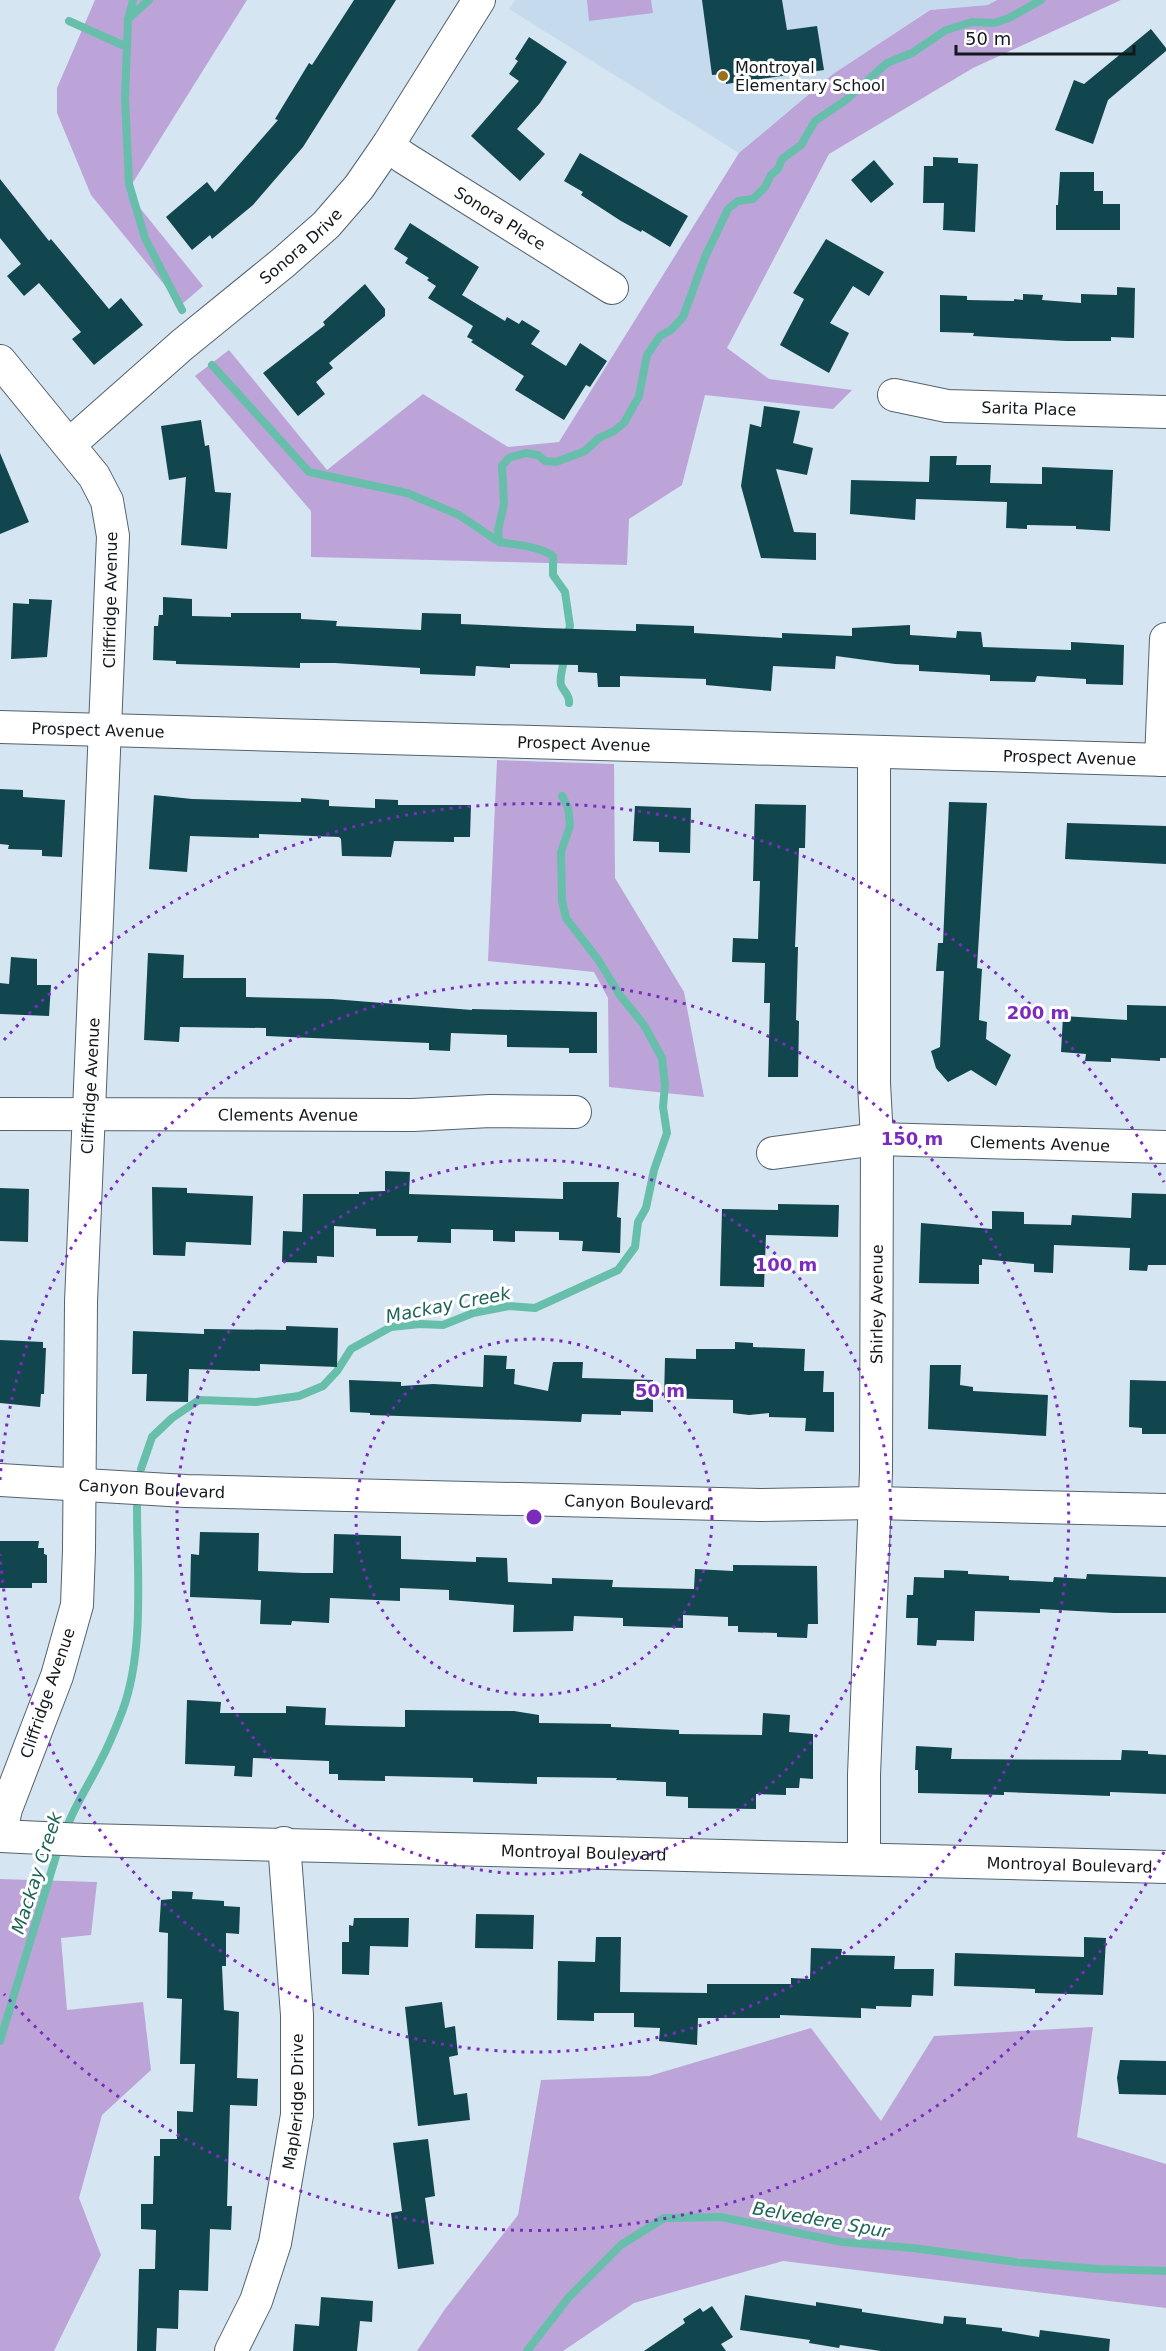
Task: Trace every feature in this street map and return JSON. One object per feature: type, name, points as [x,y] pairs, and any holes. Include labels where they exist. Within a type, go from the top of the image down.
[{"type":"street","name":"Sonora Drive","points":[[70,444],[174,352],[326,225],[359,187],[388,145],[479,0]]},
{"type":"street","name":"Sonora Place","points":[[388,145],[403,157],[612,288]]},
{"type":"street","name":"Cliffridge Avenue","points":[[0,361],[70,444],[102,488],[111,516],[113,574],[81,1302],[77,1605],[57,1676],[6,1809],[0,1836]]},
{"type":"street","name":"Sarita Place","points":[[894,395],[947,406],[1166,412]]},
{"type":"street","points":[[1164,760],[1166,639]]},
{"type":"street","name":"Prospect Avenue","points":[[0,727],[1164,760]]},
{"type":"street","name":"Shirley Avenue","points":[[864,1858],[864,1775],[876,1472],[877,1139],[874,1083],[874,753]]},
{"type":"street","name":"Clements Avenue","points":[[0,1114],[412,1115],[490,1111],[575,1112]]},
{"type":"street","name":"Clements Avenue","points":[[773,1153],[877,1139],[1166,1148]]},
{"type":"street","name":"Canyon Boulevard","points":[[0,1480],[186,1491],[760,1505],[874,1503],[1166,1510]]},
{"type":"street","name":"Montroyal Boulevard","points":[[0,1836],[1166,1867]]},
{"type":"street","name":"Mapleridge Drive","points":[[231,2351],[256,2301],[275,2243],[297,2115],[297,2015],[284,1843]]},
{"type":"shaded area","points":[[95,0],[247,0],[127,192],[203,286],[181,305],[91,195],[57,113],[57,88]]},
{"type":"shaded area","name":"Montroyal Elementary School","points":[[515,0],[997,0],[988,5],[929,10],[833,74],[739,153],[509,9]]},
{"type":"shaded area","points":[[587,0],[651,0],[653,13],[589,21]]},
{"type":"shaded area","points":[[997,0],[1121,0],[973,68],[829,154],[727,348],[769,379],[852,390],[833,409],[705,395],[682,485],[629,519],[627,565],[311,557],[311,511],[195,376],[229,350],[327,470],[423,394],[508,447],[559,442],[739,153],[833,74],[930,10],[988,5]]},
{"type":"shaded area","points":[[497,760],[614,764],[615,878],[684,992],[704,1097],[609,1087],[608,998],[594,972],[488,961]]},
{"type":"shaded area","points":[[0,1879],[97,1882],[91,1935],[61,1938],[67,2010],[143,2002],[151,2070],[102,2115],[79,2198],[101,2255],[54,2351],[0,2351]]},
{"type":"shaded area","points":[[1093,2027],[1077,2137],[1166,2164],[1166,2308],[783,2261],[634,2303],[563,2351],[417,2351],[445,2309],[518,2215],[541,2080],[649,2076],[811,2028],[881,2121],[934,2036]]},
{"type":"building","points":[[354,0],[396,0],[303,147],[253,205],[212,239],[210,235],[192,250],[166,217],[207,182],[215,192],[278,120],[275,119],[309,63],[312,65]]},
{"type":"building","name":"Montroyal Elementary School","points":[[702,0],[782,0],[787,30],[817,26],[824,70],[726,84],[725,74],[712,75]]},
{"type":"building","points":[[1151,29],[1166,51],[1108,100],[1093,144],[1055,130],[1074,80],[1084,84]]},
{"type":"building","points":[[529,37],[567,62],[540,103],[517,129],[545,154],[520,181],[471,136],[519,81],[509,74],[518,61],[515,59]]},
{"type":"building","points":[[580,153],[688,216],[670,247],[642,230],[641,232],[621,221],[581,195],[583,192],[564,181]]},
{"type":"building","points":[[933,157],[958,158],[958,163],[978,164],[975,232],[943,230],[944,203],[923,203],[924,166],[933,166]]},
{"type":"building","points":[[874,160],[894,184],[871,203],[851,180]]},
{"type":"building","points":[[1060,172],[1094,172],[1094,191],[1103,191],[1103,204],[1120,204],[1120,230],[1056,230]]},
{"type":"building","points":[[0,179],[49,241],[51,239],[109,309],[121,298],[143,325],[94,365],[72,339],[81,332],[39,283],[24,296],[7,276],[21,264],[0,238]]},
{"type":"building","points":[[410,223],[479,267],[462,295],[505,321],[507,317],[519,324],[522,320],[540,331],[531,344],[566,366],[580,343],[607,361],[590,387],[586,385],[564,420],[515,390],[524,376],[471,342],[473,340],[467,337],[473,326],[428,298],[436,286],[427,280],[429,278],[405,263],[408,258],[394,249]]},
{"type":"building","points":[[826,239],[884,272],[869,296],[853,286],[830,323],[849,333],[829,373],[780,345],[804,299],[793,293]]},
{"type":"building","points":[[365,284],[385,309],[385,316],[329,363],[333,368],[316,382],[325,394],[298,416],[263,373],[325,325],[323,322]]},
{"type":"building","points":[[1117,287],[1135,288],[1134,338],[1111,337],[1111,341],[1066,341],[940,332],[940,295],[967,296],[967,300],[1014,301],[1014,299],[1023,300],[1023,294],[1043,295],[1042,300],[1081,303],[1081,294],[1117,295]]},
{"type":"building","points":[[764,406],[800,411],[793,443],[813,448],[807,475],[776,469],[794,532],[816,533],[816,560],[761,558],[741,486],[750,424],[761,427]]},
{"type":"building","points":[[201,420],[205,446],[209,445],[215,492],[231,493],[227,549],[181,545],[186,477],[169,480],[161,426]]},
{"type":"building","points":[[0,453],[29,522],[0,534]]},
{"type":"building","points":[[930,456],[957,456],[956,465],[991,465],[990,483],[1042,484],[1042,467],[1113,470],[1110,531],[1076,529],[1076,526],[1027,525],[1027,529],[1006,528],[1007,502],[916,499],[915,520],[850,514],[851,480],[929,482]]},
{"type":"building","points":[[163,597],[192,599],[192,616],[231,617],[231,613],[301,613],[301,619],[337,621],[336,626],[421,630],[422,613],[461,614],[461,624],[636,631],[636,624],[694,626],[694,633],[782,638],[782,633],[852,636],[852,628],[910,625],[910,635],[956,638],[957,631],[981,632],[983,647],[1071,650],[1071,642],[1124,645],[1123,685],[1086,684],[1086,679],[1037,676],[1035,682],[990,681],[990,675],[919,671],[919,665],[836,656],[835,669],[773,666],[771,691],[706,685],[706,679],[620,676],[620,687],[598,687],[597,673],[578,672],[578,665],[510,664],[510,668],[476,666],[475,676],[420,674],[420,668],[335,663],[300,663],[300,668],[176,664],[176,661],[153,660],[154,626],[158,626],[159,615],[163,615]]},
{"type":"building","points":[[29,599],[52,600],[47,657],[11,659],[13,603],[29,604]]},
{"type":"building","points":[[0,789],[23,790],[23,797],[65,800],[62,857],[42,856],[42,850],[8,849],[9,845],[0,844]]},
{"type":"building","points":[[154,795],[192,799],[301,802],[301,798],[329,800],[329,806],[375,808],[375,799],[398,800],[398,805],[471,805],[470,837],[454,837],[454,842],[394,841],[391,857],[342,856],[339,837],[259,834],[259,838],[190,836],[187,872],[149,869]]},
{"type":"building","points":[[949,802],[987,803],[977,968],[982,969],[979,1020],[987,1022],[986,1039],[1011,1055],[996,1086],[971,1070],[948,1082],[936,1068],[931,1051],[940,1047],[944,971],[936,971],[938,943],[943,943]]},
{"type":"building","points":[[755,804],[806,805],[805,848],[799,848],[795,947],[798,947],[796,1020],[799,1021],[798,1077],[768,1077],[770,1003],[764,1003],[765,963],[732,962],[733,938],[758,939],[760,881],[753,881]]},
{"type":"building","points":[[635,806],[691,808],[690,853],[659,852],[659,842],[633,841]]},
{"type":"building","points":[[1067,823],[1166,826],[1166,864],[1065,859]]},
{"type":"building","points":[[148,953],[184,955],[183,978],[246,978],[246,997],[332,999],[472,1010],[597,1012],[597,1053],[569,1053],[569,1048],[507,1047],[507,1035],[451,1033],[450,1051],[429,1050],[429,1043],[266,1036],[266,1028],[180,1027],[179,1042],[144,1040]]},
{"type":"building","points":[[11,957],[37,959],[37,985],[51,985],[49,1016],[0,1014],[0,983],[9,984]]},
{"type":"building","points":[[1127,1005],[1166,1006],[1166,1058],[1160,1058],[1160,1061],[1111,1058],[1111,1062],[1085,1061],[1086,1054],[1061,1052],[1063,1016],[1127,1020]]},
{"type":"building","points":[[385,1171],[410,1172],[409,1194],[563,1199],[563,1182],[619,1182],[617,1217],[621,1218],[620,1253],[582,1251],[583,1241],[559,1240],[559,1232],[515,1231],[515,1242],[493,1241],[493,1230],[451,1229],[451,1243],[417,1242],[418,1236],[376,1236],[376,1229],[334,1226],[334,1257],[317,1256],[317,1263],[282,1262],[283,1231],[302,1232],[303,1194],[359,1194],[359,1192],[385,1191]]},
{"type":"building","points":[[152,1187],[187,1188],[187,1193],[253,1196],[251,1245],[186,1242],[185,1256],[153,1255]]},
{"type":"building","points":[[0,1188],[29,1189],[28,1242],[0,1241]]},
{"type":"building","points":[[1132,1193],[1166,1194],[1166,1265],[1148,1265],[1147,1271],[1129,1270],[1130,1248],[1054,1245],[1053,1273],[1034,1272],[1034,1264],[982,1259],[982,1265],[979,1265],[979,1284],[919,1283],[921,1223],[992,1229],[992,1211],[1024,1212],[1024,1224],[1071,1225],[1072,1215],[1131,1218]]},
{"type":"building","points":[[778,1204],[839,1205],[838,1237],[766,1235],[764,1287],[720,1286],[722,1209],[778,1210]]},
{"type":"building","points":[[286,1326],[338,1328],[337,1367],[260,1364],[260,1371],[189,1369],[188,1402],[146,1401],[147,1374],[132,1374],[133,1331],[204,1334],[204,1329],[286,1330]]},
{"type":"building","points":[[0,1340],[43,1342],[43,1348],[46,1348],[44,1394],[41,1394],[40,1407],[0,1403]]},
{"type":"building","points":[[735,1342],[753,1343],[753,1347],[805,1349],[804,1371],[824,1371],[823,1392],[834,1392],[834,1432],[805,1431],[806,1418],[769,1417],[769,1413],[749,1415],[733,1413],[733,1400],[664,1398],[665,1358],[696,1359],[696,1349],[735,1349]]},
{"type":"building","points":[[484,1355],[507,1356],[506,1369],[515,1369],[514,1384],[548,1391],[553,1362],[583,1362],[582,1378],[653,1380],[653,1412],[621,1411],[621,1415],[582,1414],[581,1422],[370,1415],[370,1413],[350,1412],[349,1380],[401,1382],[401,1386],[433,1384],[483,1387]]},
{"type":"building","points":[[930,1365],[961,1365],[960,1385],[973,1387],[973,1391],[1048,1395],[1046,1436],[928,1429]]},
{"type":"building","points":[[1130,1380],[1166,1381],[1166,1434],[1142,1434],[1142,1428],[1129,1427]]},
{"type":"building","points":[[200,1532],[259,1533],[258,1571],[333,1573],[334,1534],[401,1536],[401,1559],[476,1562],[476,1557],[507,1558],[508,1582],[552,1584],[552,1578],[613,1580],[612,1587],[694,1589],[695,1569],[733,1571],[733,1565],[817,1566],[818,1624],[808,1624],[807,1638],[777,1637],[777,1633],[738,1632],[738,1626],[728,1626],[728,1617],[683,1615],[683,1628],[623,1626],[623,1618],[574,1616],[573,1631],[513,1632],[514,1605],[449,1600],[449,1590],[400,1588],[400,1601],[330,1598],[329,1623],[292,1621],[291,1625],[260,1624],[261,1600],[190,1597],[191,1554],[199,1555]]},
{"type":"building","points":[[0,1541],[39,1541],[38,1548],[44,1548],[44,1554],[47,1555],[47,1583],[32,1583],[32,1588],[0,1588]]},
{"type":"building","points":[[944,1570],[1009,1576],[1009,1580],[1053,1582],[1054,1577],[1086,1579],[1087,1574],[1166,1577],[1166,1613],[1040,1609],[1040,1613],[975,1611],[974,1641],[937,1640],[936,1646],[917,1645],[918,1618],[906,1618],[907,1595],[913,1595],[914,1577],[944,1578]]},
{"type":"building","points":[[187,1700],[221,1702],[220,1713],[286,1713],[286,1706],[326,1708],[325,1725],[405,1727],[405,1710],[514,1711],[539,1715],[539,1723],[611,1724],[611,1727],[679,1730],[679,1734],[762,1735],[763,1713],[790,1715],[789,1732],[813,1734],[813,1779],[800,1778],[799,1788],[786,1788],[786,1795],[756,1794],[756,1809],[688,1808],[688,1797],[666,1796],[666,1782],[616,1780],[617,1778],[537,1777],[537,1784],[473,1782],[473,1778],[385,1776],[385,1781],[338,1780],[338,1774],[329,1774],[329,1761],[253,1758],[252,1777],[234,1776],[235,1766],[185,1764]]},
{"type":"building","points":[[916,1746],[952,1748],[951,1759],[1121,1760],[1122,1750],[1148,1751],[1148,1754],[1166,1755],[1166,1794],[1110,1792],[1110,1796],[1004,1792],[1004,1795],[918,1793],[918,1770],[915,1770]]},
{"type":"building","points":[[172,1891],[193,1892],[192,1899],[224,1901],[224,1906],[240,1907],[239,1934],[226,1933],[226,1966],[222,1966],[224,2010],[239,2012],[237,2078],[258,2079],[257,2106],[230,2105],[227,2206],[232,2206],[231,2230],[210,2229],[208,2291],[179,2290],[178,2329],[157,2328],[156,2351],[137,2351],[139,2269],[155,2269],[156,2230],[141,2229],[141,2204],[153,2204],[154,2156],[160,2156],[160,2139],[177,2139],[177,2111],[193,2112],[195,2064],[180,2064],[182,1999],[167,1998],[168,1933],[159,1932],[161,1900],[172,1899]]},
{"type":"building","points":[[476,1914],[534,1915],[533,1949],[475,1948]]},
{"type":"building","points":[[354,1918],[409,1918],[408,1947],[370,1946],[369,1975],[342,1974],[342,1942],[349,1942],[349,1925],[353,1926]]},
{"type":"building","points":[[596,1937],[621,1937],[620,1992],[707,1993],[707,1984],[791,1984],[791,1978],[810,1979],[811,1948],[842,1949],[841,1955],[895,1956],[894,1969],[934,1969],[933,1996],[912,1995],[911,2007],[861,2008],[861,2018],[780,2015],[780,2018],[698,2018],[697,2045],[659,2041],[660,2028],[634,2027],[634,2013],[594,2013],[594,2021],[557,2020],[558,1961],[595,1962]]},
{"type":"building","points":[[1084,1937],[1106,1938],[1103,1995],[1035,1993],[1035,1989],[954,1986],[955,1953],[1084,1957]]},
{"type":"building","points":[[442,2002],[445,2028],[455,2026],[458,2055],[449,2057],[454,2095],[467,2093],[470,2120],[418,2126],[405,2007]]},
{"type":"building","points":[[1120,2060],[1166,2061],[1166,2095],[1119,2094],[1117,2078]]},
{"type":"building","points":[[428,2139],[435,2196],[425,2198],[434,2264],[398,2269],[391,2213],[402,2211],[393,2143]]},
{"type":"building","points":[[745,2295],[816,2306],[816,2302],[862,2309],[862,2312],[943,2324],[944,2316],[966,2318],[966,2324],[1002,2328],[1002,2331],[1039,2337],[1040,2330],[1110,2339],[1109,2351],[881,2351],[840,2345],[839,2348],[809,2343],[810,2340],[740,2330]]},
{"type":"building","points":[[321,2297],[373,2301],[372,2322],[360,2321],[357,2351],[293,2351],[295,2324],[319,2326]]},
{"type":"building","points":[[712,2306],[733,2337],[721,2344],[726,2351],[644,2351],[685,2323],[683,2319],[700,2308],[703,2312]]},
{"type":"waterway","points":[[133,0],[128,20],[125,98],[129,184],[145,238],[182,310]]},
{"type":"waterway","points":[[128,19],[149,0]]},
{"type":"waterway","name":"Mackay Creek","points":[[567,637],[570,626],[565,592],[553,575],[553,556],[534,548],[499,542],[498,530],[504,504],[502,466],[509,458],[526,453],[538,455],[545,461],[556,462],[585,451],[599,438],[624,423],[639,396],[647,355],[660,336],[671,330],[683,317],[705,257],[728,209],[738,201],[753,199],[765,187],[782,159],[801,145],[815,121],[846,100],[887,63],[912,53],[946,30],[972,22],[994,23],[1009,18],[1041,0]]},
{"type":"waterway","points":[[69,21],[127,47]]},
{"type":"waterway","points":[[212,365],[309,472],[407,493],[459,515],[499,542]]},
{"type":"waterway","name":"Mackay Creek","points":[[565,655],[561,685],[569,698],[569,703]]},
{"type":"waterway","name":"Mackay Creek","points":[[141,1469],[152,1437],[172,1418],[199,1400],[256,1402],[299,1396],[323,1386],[337,1371],[351,1349],[391,1327],[420,1324],[443,1325],[473,1313],[509,1306],[535,1308],[618,1270],[635,1247],[638,1222],[646,1208],[654,1170],[667,1133],[663,1107],[665,1085],[662,1058],[644,1025],[619,994],[599,961],[566,918],[562,901],[561,852],[570,826],[568,807],[562,796]]},
{"type":"waterway","name":"Mackay Creek","points":[[65,1832],[110,1741],[129,1688],[137,1637],[137,1506]]},
{"type":"waterway","name":"Mackay Creek","points":[[0,2041],[59,1846]]},
{"type":"waterway","name":"Belvedere Spur","points":[[527,2351],[569,2297],[621,2245],[664,2218],[721,2217],[842,2242],[913,2248],[1016,2262],[1098,2269],[1166,2271]]},
{"type":"place","name":"Montroyal Elementary School","points":[[723,76]]}]
